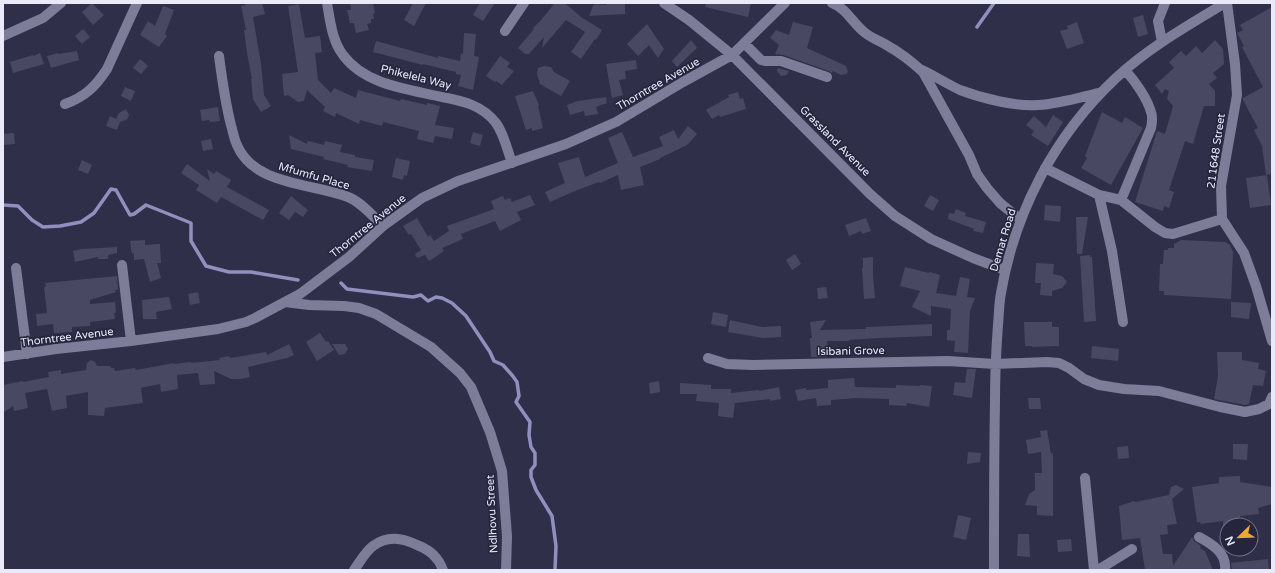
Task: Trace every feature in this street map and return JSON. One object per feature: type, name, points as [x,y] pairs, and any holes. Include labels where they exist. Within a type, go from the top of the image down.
[{"type":"street","points":[[3,36],[43,18],[61,3]]},
{"type":"street","points":[[65,104],[84,95],[107,69],[137,3]]},
{"type":"street","name":"Phikelela Way","points":[[327,3],[335,40],[343,56],[354,67],[365,75],[393,86],[461,101],[478,107],[484,111],[496,124],[504,140],[512,163]]},
{"type":"street","points":[[505,31],[524,3]]},
{"type":"street","name":"Grassland Avenue","points":[[664,3],[689,20],[732,55],[870,194],[895,216],[931,239],[973,258],[1005,270]]},
{"type":"street","name":"Thorntree Avenue","points":[[3,357],[218,329],[255,318],[300,294],[349,257],[383,226],[422,198],[458,181],[566,144],[616,122],[732,55],[785,3]]},
{"type":"street","points":[[832,3],[838,5],[863,31],[913,62],[923,72],[969,155],[977,174],[1000,203],[1021,220]]},
{"type":"street","points":[[1162,42],[1158,21],[1165,3]]},
{"type":"street","name":"Demat Road","points":[[994,570],[995,364],[999,306],[1005,270],[1021,220],[1032,193],[1045,168],[1067,133],[1102,92],[1125,70],[1162,42],[1226,3]]},
{"type":"street","name":"211648 Street","points":[[1222,219],[1221,186],[1237,95],[1236,64],[1226,3]]},
{"type":"street","points":[[744,43],[761,60],[781,61],[827,78]]},
{"type":"street","name":"Mfumfu Place","points":[[219,56],[225,102],[233,134],[242,154],[253,166],[267,175],[326,190],[350,198],[383,226]]},
{"type":"street","points":[[920,69],[966,92],[1018,105],[1044,105],[1102,92]]},
{"type":"street","points":[[1121,200],[1151,128],[1152,120],[1152,112],[1147,102],[1133,79],[1125,70]]},
{"type":"street","points":[[1045,168],[1099,195],[1121,200],[1155,227],[1165,233],[1173,234],[1222,219],[1244,253],[1256,286],[1272,341]]},
{"type":"street","points":[[1099,195],[1112,251],[1123,322]]},
{"type":"street","points":[[122,265],[131,341]]},
{"type":"street","points":[[16,268],[27,354]]},
{"type":"street","name":"Ndlhovu Street","points":[[285,302],[309,305],[344,306],[359,308],[376,314],[430,347],[460,373],[471,387],[490,432],[502,471],[507,536],[506,570]]},
{"type":"street","name":"Isibani Grove","points":[[708,358],[727,364],[948,361],[995,364],[1047,362],[1059,363],[1084,379],[1099,384],[1124,389],[1159,391],[1245,412],[1259,409],[1269,404],[1272,397]]},
{"type":"street","points":[[1085,478],[1094,570]]},
{"type":"street","points":[[1199,537],[1218,549],[1224,558],[1225,570]]},
{"type":"street","points":[[354,570],[369,550],[383,541],[394,538],[405,539],[428,550],[438,559],[443,570]]},
{"type":"street","points":[[1098,570],[1132,549]]},
{"type":"building","points":[[92,3],[104,15],[93,25],[82,12]]},
{"type":"building","points":[[245,3],[262,3],[265,14],[253,17],[261,63],[264,95],[271,106],[261,112],[253,99],[252,79],[244,30],[246,30],[241,6],[246,5]]},
{"type":"building","points":[[350,3],[373,3],[375,13],[373,14],[374,19],[371,19],[371,23],[367,24],[369,30],[356,33],[354,23],[350,23],[347,10],[351,10]]},
{"type":"building","points":[[413,3],[426,3],[414,26],[404,20]]},
{"type":"building","points":[[480,3],[495,3],[483,21],[473,15]]},
{"type":"building","points":[[555,3],[565,3],[581,17],[602,30],[581,59],[571,52],[585,32],[566,20],[542,48],[544,37],[529,54],[525,54],[518,48]]},
{"type":"building","points":[[606,3],[625,3],[625,14],[589,16],[595,4],[606,5]]},
{"type":"building","points":[[706,3],[751,3],[748,17],[705,7]]},
{"type":"building","points":[[299,4],[305,38],[320,36],[322,52],[315,53],[318,80],[331,93],[334,88],[356,98],[358,90],[400,101],[401,99],[427,105],[427,103],[440,106],[435,125],[454,128],[452,139],[435,136],[433,143],[417,139],[419,131],[383,122],[382,126],[360,120],[359,124],[336,113],[335,117],[323,111],[325,107],[307,90],[304,101],[298,102],[288,95],[284,96],[282,74],[298,72],[288,6]]},
{"type":"building","points":[[163,6],[174,10],[165,34],[167,36],[159,47],[140,35],[148,21],[155,26]]},
{"type":"building","points":[[1272,7],[1272,174],[1266,175],[1262,146],[1254,130],[1258,128],[1243,100],[1243,98],[1263,87],[1242,47],[1244,46],[1237,33],[1243,30],[1240,25]]},
{"type":"building","points":[[1143,15],[1148,34],[1138,37],[1133,18]]},
{"type":"building","points":[[793,22],[813,27],[807,48],[846,66],[848,72],[841,75],[833,71],[832,73],[783,55],[775,54],[779,45],[770,38],[776,30],[789,35]]},
{"type":"building","points":[[1077,22],[1084,43],[1067,49],[1060,31],[1068,29],[1067,26]]},
{"type":"building","points":[[647,24],[664,49],[658,58],[649,45],[638,56],[627,44]]},
{"type":"building","points":[[83,29],[90,37],[82,44],[75,36]]},
{"type":"building","points":[[464,33],[476,34],[474,56],[479,57],[473,90],[458,86],[461,75],[456,74],[456,72],[373,52],[376,41],[438,58],[438,56],[460,61],[461,53],[463,54]]},
{"type":"building","points":[[691,40],[697,48],[677,67],[672,61]]},
{"type":"building","points":[[1215,40],[1223,49],[1224,64],[1213,73],[1217,78],[1209,84],[1215,91],[1215,106],[1204,106],[1193,144],[1185,141],[1169,190],[1174,192],[1169,208],[1164,206],[1163,211],[1135,202],[1157,131],[1165,134],[1173,106],[1167,99],[1169,91],[1165,89],[1162,94],[1155,85],[1174,68],[1169,62],[1181,51],[1186,56],[1196,46],[1202,53]]},
{"type":"building","points":[[77,51],[79,60],[51,68],[47,56]]},
{"type":"building","points":[[40,53],[44,64],[13,73],[10,62]]},
{"type":"building","points":[[500,56],[510,63],[507,67],[514,71],[502,85],[486,76]]},
{"type":"building","points":[[140,59],[148,66],[141,74],[133,68]]},
{"type":"building","points":[[636,60],[637,69],[625,71],[626,79],[619,80],[623,95],[612,98],[606,64]]},
{"type":"building","points":[[544,66],[551,67],[554,72],[570,81],[561,96],[540,84],[537,74],[538,68]]},
{"type":"building","points":[[778,68],[789,71],[787,75],[781,76],[777,71]]},
{"type":"building","points":[[125,87],[135,91],[131,101],[121,96]]},
{"type":"building","points":[[533,91],[539,105],[543,128],[532,131],[532,128],[526,130],[515,96]]},
{"type":"building","points":[[738,92],[740,99],[743,98],[746,109],[720,117],[719,115],[712,119],[706,110],[729,97],[728,95]]},
{"type":"building","points":[[606,97],[607,103],[596,107],[598,114],[585,116],[584,111],[570,115],[567,105],[578,101]]},
{"type":"building","points":[[218,107],[220,121],[202,121],[200,110]]},
{"type":"building","points":[[126,109],[129,115],[128,118],[120,122],[117,130],[106,126],[110,116],[116,119],[119,113]]},
{"type":"building","points":[[1102,112],[1122,123],[1125,117],[1143,128],[1111,185],[1081,168],[1087,158],[1085,156]]},
{"type":"building","points":[[1053,115],[1063,122],[1048,146],[1031,135],[1034,131],[1026,125],[1034,116],[1046,127]]},
{"type":"building","points":[[688,126],[697,134],[687,145],[660,159],[640,167],[644,185],[621,190],[618,175],[550,202],[545,192],[565,183],[558,163],[579,157],[585,177],[618,163],[608,138],[622,132],[633,157],[663,146],[659,137],[674,130],[678,139]]},
{"type":"building","points":[[473,132],[483,135],[480,146],[470,143]]},
{"type":"building","points":[[14,133],[15,144],[4,145],[3,134]]},
{"type":"building","points":[[289,135],[307,144],[308,141],[324,145],[325,141],[342,145],[340,152],[355,155],[355,157],[374,160],[372,171],[347,167],[348,165],[323,159],[324,157],[291,149]]},
{"type":"building","points":[[211,139],[213,149],[203,151],[201,141]]},
{"type":"building","points":[[396,158],[410,161],[407,176],[404,175],[403,180],[392,177]]},
{"type":"building","points":[[82,160],[92,165],[88,174],[78,170]]},
{"type":"building","points":[[187,164],[210,181],[207,169],[214,174],[216,171],[231,180],[227,187],[269,210],[263,220],[221,197],[217,203],[196,190],[199,185],[181,173]]},
{"type":"building","points":[[1267,175],[1271,205],[1250,208],[1246,178]]},
{"type":"building","points":[[530,195],[535,205],[517,212],[521,220],[500,231],[495,221],[461,234],[463,239],[442,248],[444,251],[429,261],[425,255],[417,258],[415,254],[421,250],[411,234],[409,235],[403,226],[417,218],[428,237],[430,235],[434,241],[449,231],[447,226],[494,209],[491,201],[503,196],[505,200],[510,198],[512,202]]},
{"type":"building","points":[[930,195],[939,200],[933,211],[924,206]]},
{"type":"building","points":[[291,196],[308,210],[303,217],[295,212],[289,220],[279,213]]},
{"type":"building","points":[[1045,205],[1061,206],[1060,222],[1044,220]]},
{"type":"building","points":[[956,209],[966,213],[965,216],[986,222],[983,233],[973,231],[974,229],[948,219],[949,213],[954,214]]},
{"type":"building","points":[[1076,217],[1088,217],[1082,254],[1077,254]]},
{"type":"building","points":[[866,218],[871,231],[862,234],[861,231],[849,236],[845,225]]},
{"type":"building","points":[[145,240],[145,245],[160,244],[161,263],[157,263],[161,278],[150,282],[144,259],[134,260],[134,253],[132,254],[130,241]]},
{"type":"building","points":[[1181,240],[1225,242],[1230,245],[1233,252],[1231,299],[1164,295],[1164,291],[1159,291],[1160,264],[1163,264],[1164,250],[1174,248],[1174,244]]},
{"type":"building","points":[[117,247],[117,253],[108,255],[108,259],[98,259],[98,257],[75,262],[73,251]]},
{"type":"building","points":[[795,254],[801,264],[792,270],[786,260]]},
{"type":"building","points":[[1090,255],[1090,257],[1092,257],[1096,321],[1084,322],[1080,256]]},
{"type":"building","points":[[873,257],[875,298],[864,299],[862,268],[863,258]]},
{"type":"building","points":[[1036,263],[1054,264],[1053,274],[1062,276],[1067,282],[1062,288],[1052,291],[1052,296],[1040,295],[1041,283],[1035,283]]},
{"type":"building","points":[[905,267],[940,275],[936,293],[956,296],[960,277],[970,279],[967,297],[975,298],[970,311],[968,353],[954,352],[955,341],[947,340],[947,330],[950,330],[951,309],[931,306],[931,316],[912,307],[920,291],[900,286]]},
{"type":"building","points":[[117,276],[118,290],[115,290],[116,292],[90,300],[90,304],[115,302],[115,319],[90,322],[90,326],[72,327],[72,332],[54,333],[53,324],[37,326],[36,314],[47,313],[44,287],[46,287],[45,283]]},
{"type":"building","points":[[826,287],[828,298],[818,299],[817,288]]},
{"type":"building","points":[[198,292],[200,303],[190,305],[188,294]]},
{"type":"building","points":[[169,297],[172,309],[156,312],[157,319],[143,319],[142,300]]},
{"type":"building","points":[[1231,302],[1251,303],[1249,319],[1231,317]]},
{"type":"building","points":[[713,312],[728,315],[726,327],[711,324]]},
{"type":"building","points":[[730,320],[762,327],[781,326],[781,337],[763,338],[728,332]]},
{"type":"building","points":[[826,320],[820,330],[866,329],[866,327],[932,324],[932,336],[827,341],[828,357],[811,357],[810,338],[812,338],[810,322]]},
{"type":"building","points":[[1024,322],[1052,322],[1052,327],[1059,327],[1059,346],[1025,346]]},
{"type":"building","points":[[320,333],[334,350],[317,361],[306,342]]},
{"type":"building","points":[[289,344],[294,355],[248,367],[250,377],[231,379],[214,371],[215,384],[200,385],[198,373],[177,375],[178,389],[161,392],[160,384],[141,388],[143,403],[105,408],[104,416],[88,415],[88,392],[66,396],[67,408],[52,411],[47,389],[25,393],[28,408],[14,411],[13,406],[3,413],[3,385],[49,377],[48,372],[61,370],[61,374],[86,370],[87,363],[91,360],[95,362],[97,366],[110,366],[111,368],[114,368],[115,371],[135,368],[136,370],[174,363],[220,360],[219,358],[229,356],[230,358],[266,352],[267,355]]},
{"type":"building","points":[[332,344],[345,344],[348,349],[345,354],[339,355]]},
{"type":"building","points":[[1092,346],[1119,349],[1118,361],[1091,358]]},
{"type":"building","points":[[1217,352],[1242,352],[1242,360],[1259,363],[1258,369],[1266,371],[1263,386],[1253,385],[1249,404],[1245,405],[1214,399],[1218,376]]},
{"type":"building","points":[[967,369],[976,369],[972,398],[953,395],[955,382],[965,383]]},
{"type":"building","points":[[854,378],[855,387],[896,388],[896,385],[932,386],[929,407],[907,403],[906,406],[889,405],[889,399],[856,398],[831,400],[831,405],[817,406],[816,398],[798,401],[795,390],[806,388],[806,390],[828,388],[828,380]]},
{"type":"building","points":[[659,381],[660,392],[650,394],[649,383]]},
{"type":"building","points":[[680,383],[711,385],[711,389],[731,389],[731,393],[759,391],[779,387],[781,399],[735,403],[733,418],[718,416],[719,403],[696,401],[697,394],[680,394]]},
{"type":"building","points":[[1028,398],[1040,398],[1041,409],[1029,409]]},
{"type":"building","points":[[1047,430],[1051,454],[1053,453],[1053,516],[1037,515],[1037,506],[1025,505],[1029,494],[1035,490],[1035,473],[1042,473],[1041,452],[1028,454],[1026,440],[1041,437],[1040,431]]},
{"type":"building","points":[[1233,444],[1248,444],[1247,460],[1233,459]]},
{"type":"building","points":[[1128,446],[1129,458],[1118,459],[1117,447]]},
{"type":"building","points":[[968,452],[981,453],[980,462],[967,464]]},
{"type":"building","points":[[1240,476],[1240,482],[1272,487],[1272,504],[1258,508],[1259,514],[1240,517],[1219,517],[1219,522],[1200,524],[1201,522],[1197,522],[1192,487],[1219,483],[1219,477]]},
{"type":"building","points":[[1176,485],[1184,489],[1172,499],[1177,524],[1167,525],[1168,534],[1160,535],[1163,554],[1172,554],[1173,566],[1192,537],[1194,541],[1201,546],[1200,548],[1205,551],[1213,570],[1145,570],[1140,538],[1122,540],[1119,506],[1134,501],[1169,495],[1171,487]]},
{"type":"building","points":[[958,515],[971,518],[966,540],[953,537]]},
{"type":"building","points":[[1018,534],[1029,534],[1030,557],[1017,556]]},
{"type":"building","points":[[1071,539],[1072,551],[1058,552],[1057,540]]},
{"type":"building","points":[[1268,559],[1269,570],[1232,570],[1231,563]]},
{"type":"waterway","points":[[977,27],[994,3]]},
{"type":"waterway","points":[[3,205],[18,206],[32,220],[43,227],[60,226],[81,222],[94,213],[111,189],[116,190],[130,215],[134,214],[146,205],[191,223],[191,241],[206,266],[229,272],[251,272],[298,280]]},
{"type":"waterway","points":[[341,283],[347,289],[413,297],[421,295],[428,301],[436,297],[452,303],[466,316],[490,352],[494,361],[503,365],[512,375],[517,382],[519,396],[516,402],[530,422],[529,435],[531,447],[535,453],[535,465],[531,470],[531,477],[536,490],[552,516],[556,546],[555,570]]}]
